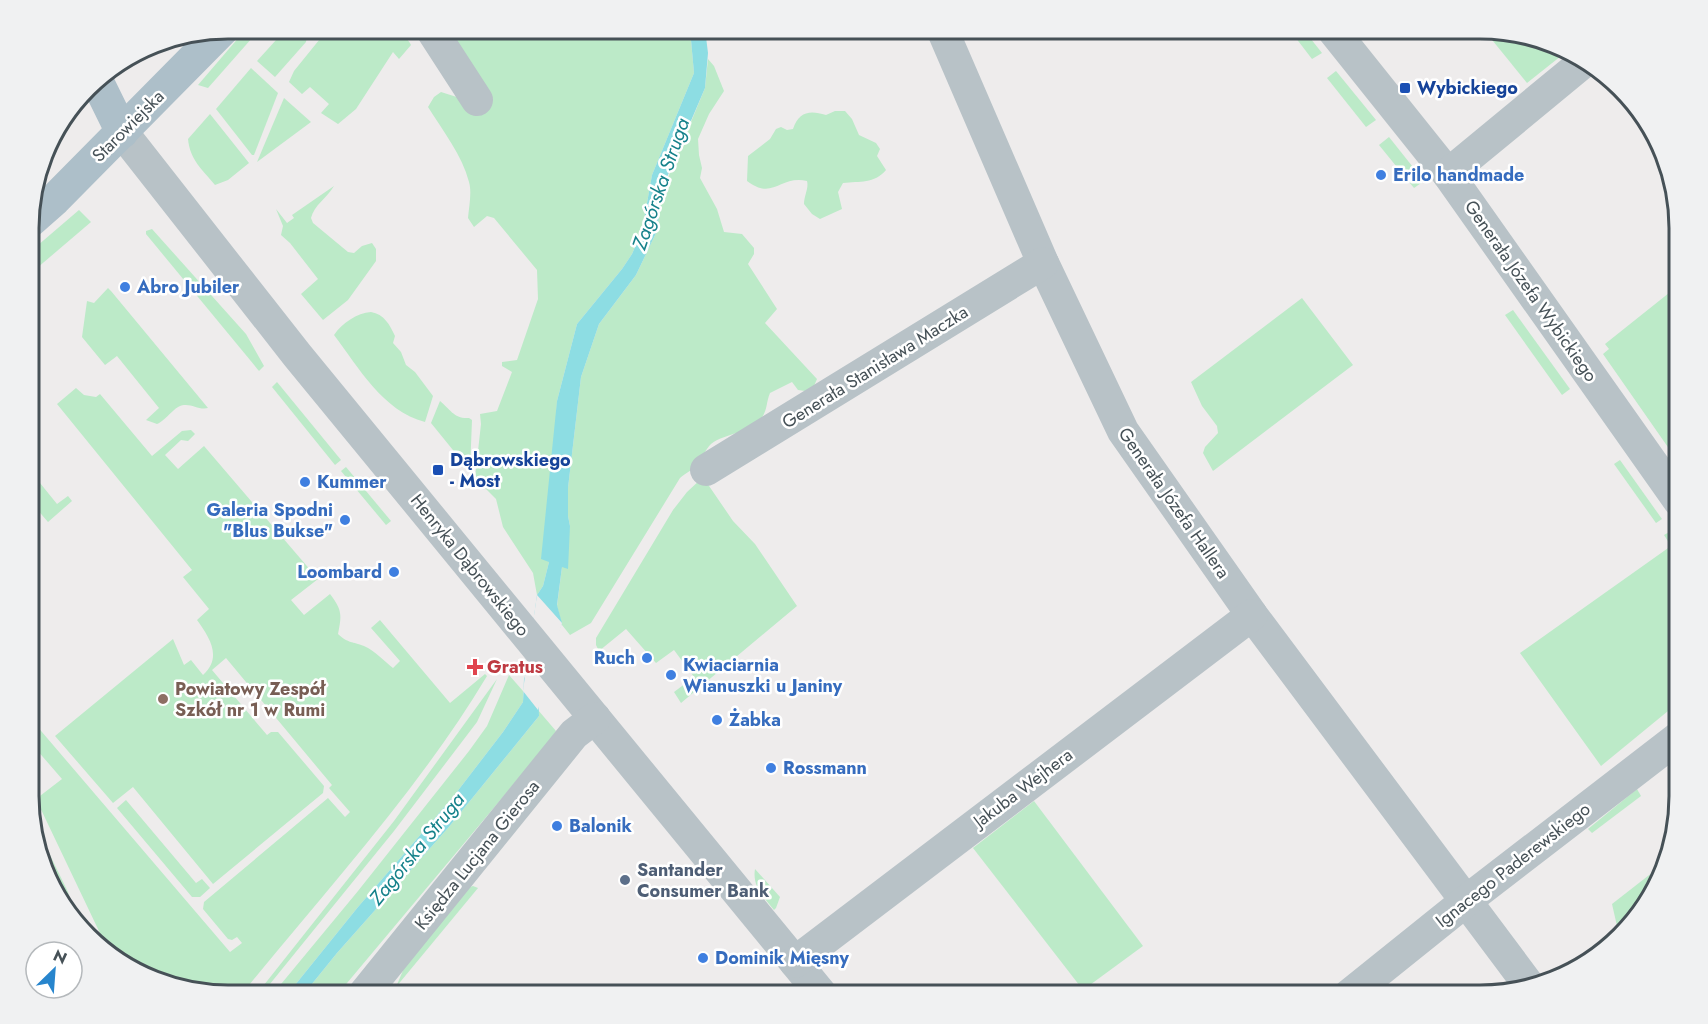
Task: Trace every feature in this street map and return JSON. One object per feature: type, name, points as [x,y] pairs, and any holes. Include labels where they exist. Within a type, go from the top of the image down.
[{"type":"main road","name":"Starowiejska","points":[[40,211],[213,40]]},
{"type":"main road","name":"Henryka Dąbrowskiego","points":[[101,88],[122,132]]},
{"type":"main road","name":"Henryka Dąbrowskiego","points":[[88,101],[122,132]]},
{"type":"street","points":[[438,39],[477,100]]},
{"type":"street","name":"Generała Józefa Hallera","points":[[947,39],[1043,263],[1123,431],[1252,615],[1524,979]]},
{"type":"street","name":"Generała Józefa Wybickiego","points":[[1341,39],[1448,174],[1669,487]]},
{"type":"street","points":[[1448,174],[1578,67]]},
{"type":"street","name":"Henryka Dąbrowskiego","points":[[122,132],[297,355],[814,985]]},
{"type":"street","name":"Generała Stanisława Maczka","points":[[706,470],[1043,263]]},
{"type":"street","name":"Jakuba Wejhera","points":[[795,962],[1252,615]]},
{"type":"street","name":"Księdza Lucjana Gierosa","points":[[371,985],[574,734],[595,718]]},
{"type":"street","name":"Ignacego Paderewskiego","points":[[1364,985],[1473,910],[1669,745]]},
{"type":"green space","points":[[237,39],[251,39],[208,88],[198,85]]},
{"type":"green space","points":[[277,39],[306,39],[275,77],[257,61]]},
{"type":"green space","points":[[320,39],[405,39],[411,45],[399,59],[393,52],[356,109],[338,124],[321,113],[329,104],[310,87],[302,94],[289,82],[294,71]]},
{"type":"green space","points":[[449,39],[691,39],[694,73],[652,175],[642,231],[632,254],[622,269],[577,324],[557,401],[549,562],[543,586],[537,595],[533,573],[503,527],[496,499],[475,478],[480,414],[497,411],[512,372],[502,366],[502,362],[517,360],[538,299],[537,270],[494,218],[487,216],[474,227],[468,218],[470,190],[466,172],[452,143],[428,107],[434,97],[441,92],[463,99]]},
{"type":"green space","points":[[1297,39],[1311,39],[1322,53],[1312,59]]},
{"type":"green space","points":[[1492,40],[1529,45],[1560,57],[1527,83]]},
{"type":"green space","points":[[708,59],[714,66],[724,91],[709,114],[698,139],[702,168],[700,178],[717,209],[724,232],[742,234],[754,248],[754,254],[748,264],[777,309],[765,323],[817,379],[814,386],[805,391],[798,390],[792,382],[770,393],[765,412],[757,424],[711,444],[697,465],[680,478],[591,623],[570,635],[562,625],[557,606],[570,526],[568,488],[581,377],[599,324],[636,275],[657,231],[662,192],[705,88]]},
{"type":"green space","points":[[251,68],[278,93],[254,155],[216,109]]},
{"type":"green space","points":[[1336,71],[1376,120],[1366,127],[1327,78]]},
{"type":"green space","points":[[284,98],[311,122],[257,162]]},
{"type":"green space","points":[[835,111],[845,111],[852,119],[859,135],[876,143],[880,149],[877,156],[886,170],[872,180],[843,183],[838,192],[842,209],[820,219],[812,214],[804,204],[807,181],[790,181],[764,189],[747,181],[748,156],[770,139],[776,129],[781,127],[787,130],[793,129],[798,119],[805,114],[826,115]]},
{"type":"green space","points":[[210,114],[249,163],[228,180],[215,185],[194,159],[188,139]]},
{"type":"green space","points":[[1389,137],[1424,181],[1414,188],[1379,145]]},
{"type":"green space","points":[[334,186],[315,209],[311,218],[313,223],[348,252],[354,253],[362,246],[372,243],[376,249],[376,261],[348,300],[323,320],[301,294],[318,279],[281,235],[283,226],[276,209],[287,223],[294,218],[292,215]]},
{"type":"green space","points":[[79,210],[91,222],[39,266],[39,244]]},
{"type":"green space","points":[[152,229],[246,334],[264,366],[259,371],[146,234],[146,231]]},
{"type":"green space","points":[[108,288],[208,408],[184,405],[177,407],[157,424],[146,420],[159,408],[117,356],[105,365],[82,337],[87,301],[94,303]]},
{"type":"green space","points":[[1669,293],[1669,449],[1603,354],[1609,349],[1605,344]]},
{"type":"green space","points":[[1302,298],[1353,365],[1213,471],[1203,453],[1205,447],[1218,433],[1217,426],[1202,406],[1191,382]]},
{"type":"green space","points":[[1513,310],[1570,389],[1562,395],[1505,315]]},
{"type":"green space","points":[[371,312],[380,315],[389,324],[395,336],[393,343],[401,352],[406,365],[415,372],[433,396],[425,422],[410,416],[384,398],[334,335],[350,319]]},
{"type":"green space","points":[[277,382],[341,460],[335,465],[272,387]]},
{"type":"green space","points":[[76,388],[84,395],[96,397],[100,394],[152,456],[182,431],[191,430],[195,434],[188,441],[181,440],[165,455],[178,469],[204,446],[318,579],[291,600],[304,615],[330,594],[340,612],[338,634],[348,641],[368,648],[393,668],[400,661],[371,628],[380,620],[450,703],[485,674],[487,676],[431,760],[401,800],[249,985],[204,983],[179,979],[134,960],[102,937],[40,807],[39,797],[62,779],[39,752],[39,729],[230,952],[242,943],[237,937],[232,940],[228,939],[203,909],[204,902],[328,798],[345,817],[350,812],[329,788],[332,785],[226,658],[212,670],[267,735],[271,732],[278,732],[324,786],[323,793],[213,884],[133,787],[113,803],[55,736],[173,639],[184,665],[191,660],[203,675],[209,668],[213,654],[206,633],[197,620],[209,609],[183,577],[192,570],[57,404]]},
{"type":"green space","points":[[440,401],[456,415],[472,420],[470,471],[431,423]]},
{"type":"green space","points":[[1620,460],[1662,519],[1656,523],[1614,464]]},
{"type":"green space","points":[[346,467],[391,521],[386,525],[341,471]]},
{"type":"green space","points":[[701,479],[707,483],[733,521],[755,544],[797,606],[681,703],[674,692],[694,677],[674,650],[656,663],[626,629],[599,651],[596,638],[673,510]]},
{"type":"green space","points":[[39,484],[57,504],[68,496],[72,501],[48,522],[39,512]]},
{"type":"green space","points":[[1669,532],[1669,543],[1664,535]]},
{"type":"green space","points":[[1669,547],[1669,710],[1601,766],[1520,653]]},
{"type":"green space","points":[[509,675],[523,691],[523,702],[503,732],[453,797],[358,907],[295,985],[280,985],[358,891],[487,726]]},
{"type":"green space","points":[[497,679],[477,722],[394,831],[269,985],[264,985],[394,821]]},
{"type":"green space","points":[[538,710],[556,731],[548,743],[345,985],[311,985],[448,828],[539,716]]},
{"type":"green space","points":[[1637,789],[1641,796],[1592,833],[1588,829]]},
{"type":"green space","points":[[126,800],[196,883],[202,879],[210,888],[200,897],[192,897],[117,808]]},
{"type":"green space","points":[[1034,801],[1143,946],[1090,985],[1079,985],[973,848]]},
{"type":"green space","points":[[47,849],[68,892],[71,900]]},
{"type":"green space","points":[[755,869],[780,897],[774,910],[757,886]]},
{"type":"green space","points":[[1653,872],[1644,890],[1617,926],[1612,904]]},
{"type":"green space","points":[[470,887],[478,888],[397,985],[407,961]]},
{"type":"water","name":"Zagórska Struga","points":[[691,39],[706,39],[708,53],[705,88],[667,177],[662,193],[657,231],[636,275],[599,324],[581,377],[568,488],[570,526],[568,569],[562,567],[557,605],[562,623],[538,688],[539,716],[448,828],[311,985],[295,985],[358,907],[453,797],[523,702],[524,679],[534,651],[530,645],[537,595],[543,586],[549,562],[541,559],[557,401],[577,324],[632,254],[642,231],[652,175],[694,73]]},
{"type":"pier","points":[[537,595],[562,623],[541,689],[538,710],[523,691],[527,661],[531,651],[529,649]]},
{"type":"place","name":"Wybickiego","points":[[1405,88]]},
{"type":"place","name":"Erilo handmade","points":[[1381,175]]},
{"type":"place","name":"Abro Jubiler","points":[[125,287]]},
{"type":"place","name":"Dąbrowskiego - Most","points":[[438,470]]},
{"type":"place","name":"Kummer","points":[[305,482]]},
{"type":"place","name":"Galeria Spodni \"Blus Bukse\"","points":[[345,520]]},
{"type":"place","name":"Loombard","points":[[394,572]]},
{"type":"place","name":"Ruch","points":[[647,658]]},
{"type":"place","name":"Gratus","points":[[475,667]]},
{"type":"place","name":"Kwiaciarnia Wianuszki u Janiny","points":[[671,675]]},
{"type":"place","name":"Powiatowy Zespół Szkół nr 1 w Rumi","points":[[163,699]]},
{"type":"place","name":"Żabka","points":[[717,720]]},
{"type":"place","name":"Rossmann","points":[[771,768]]},
{"type":"place","name":"Balonik","points":[[557,826]]},
{"type":"place","name":"Santander Consumer Bank","points":[[625,880]]},
{"type":"place","name":"Dominik Mięsny","points":[[703,958]]}]
